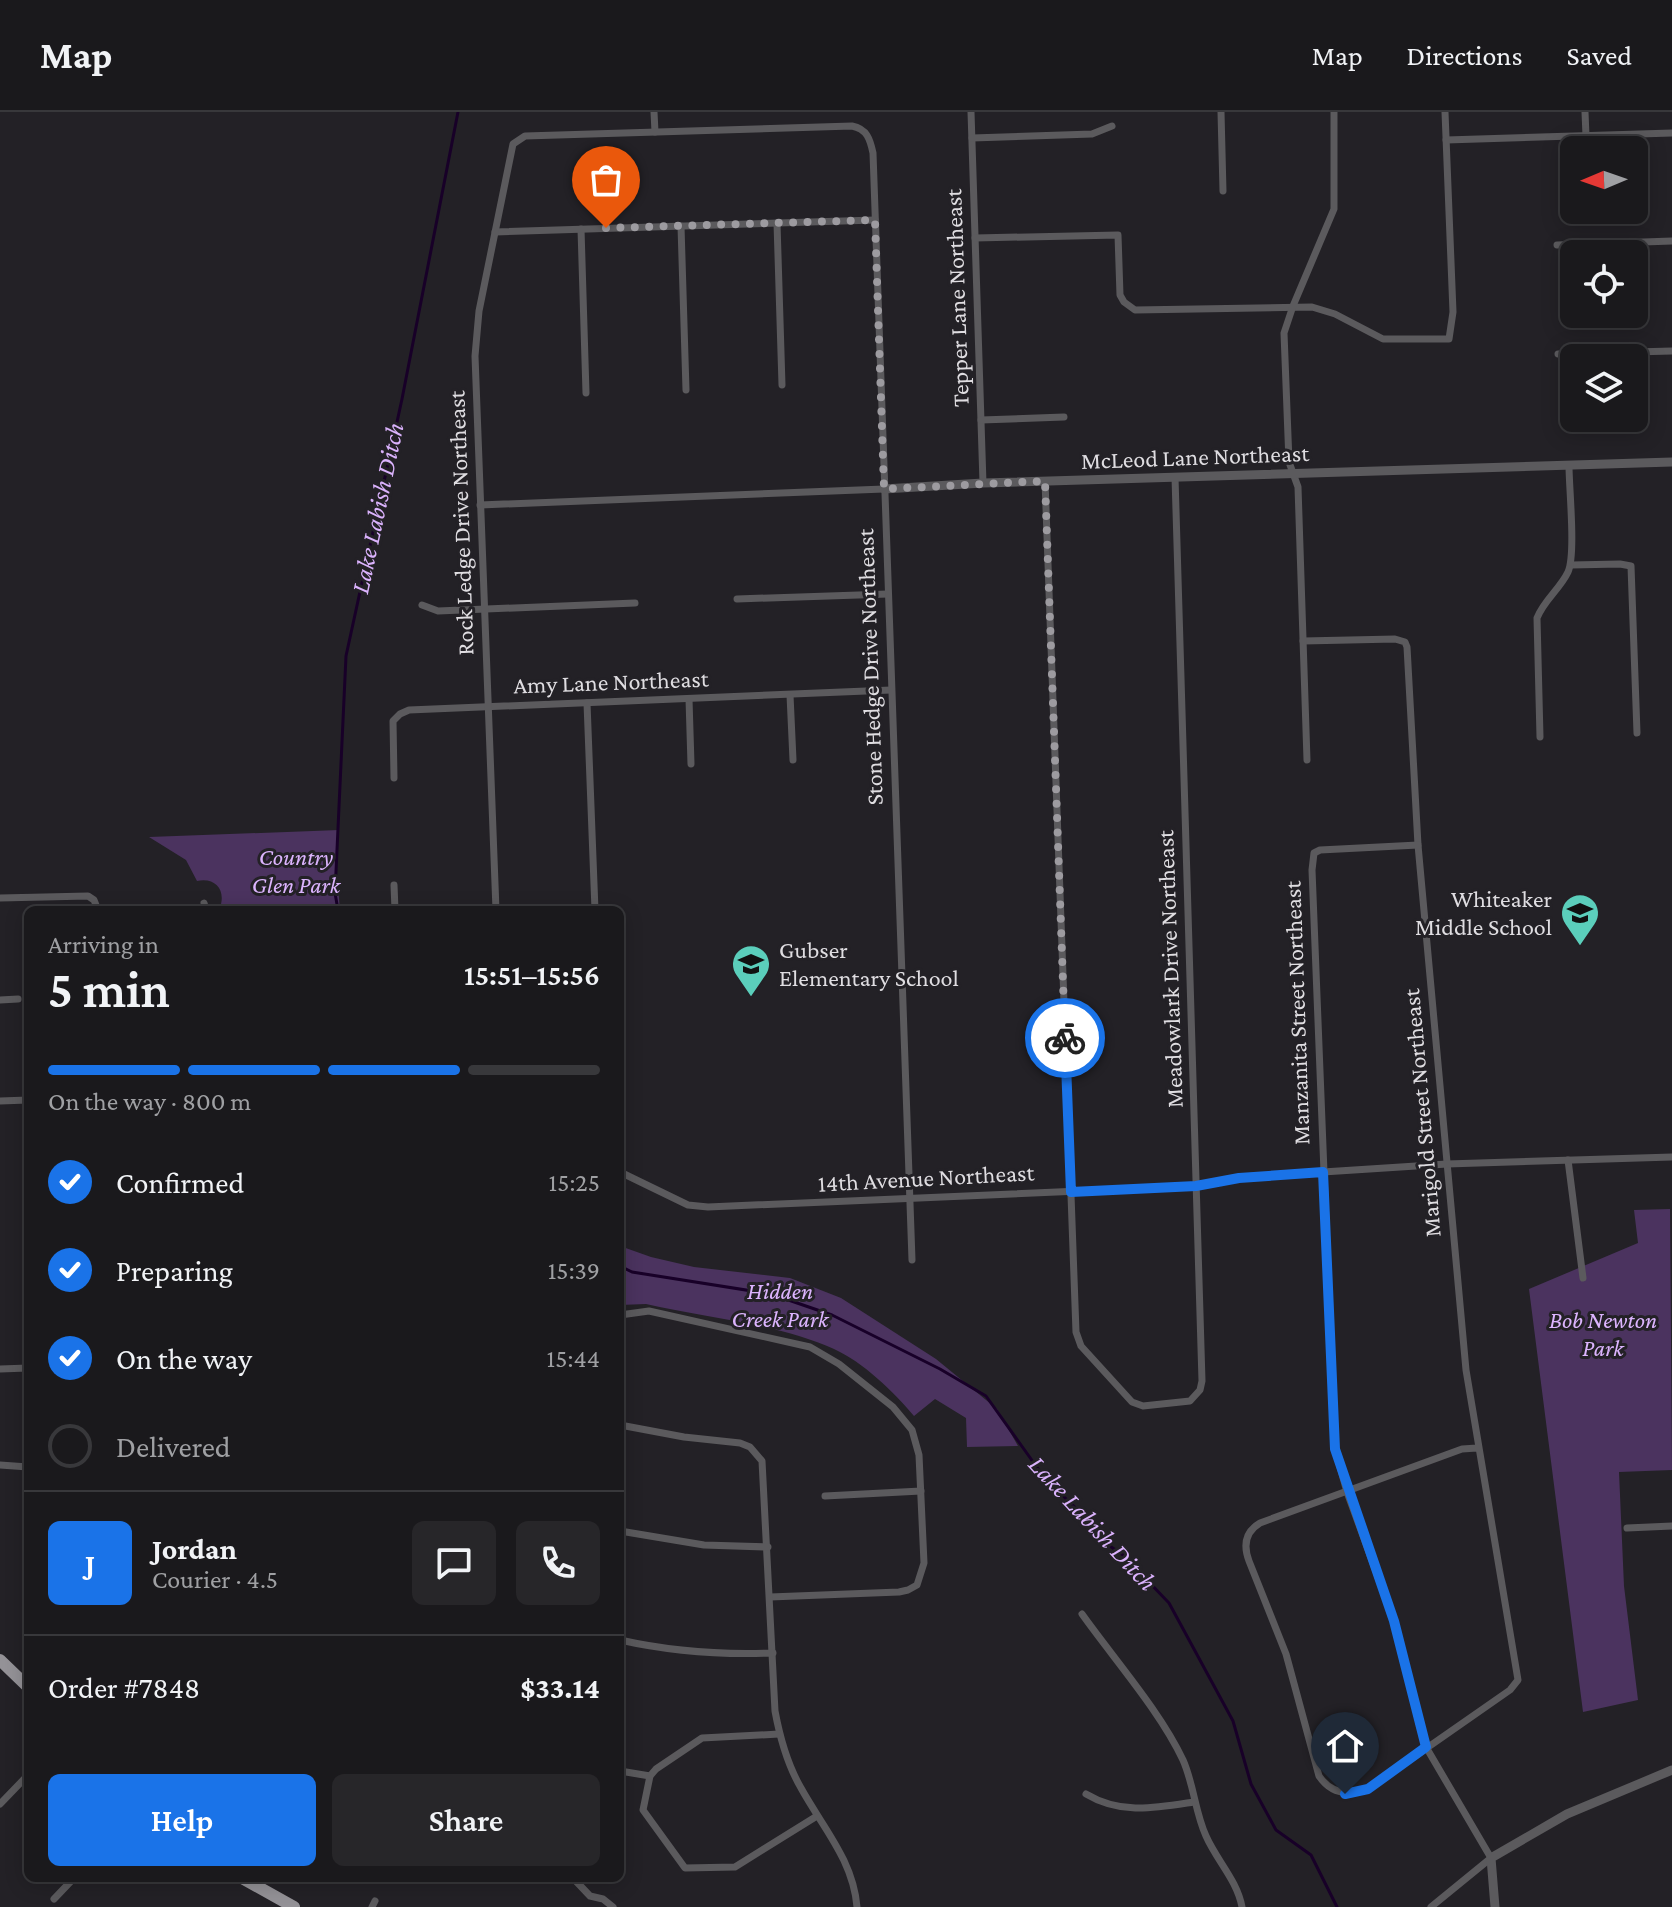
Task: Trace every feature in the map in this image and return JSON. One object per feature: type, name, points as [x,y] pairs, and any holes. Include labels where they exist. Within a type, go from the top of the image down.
[{"type":"main road","points":[[0,1660],[24,1683]]},
{"type":"main road","points":[[249,1882],[294,1907]]},
{"type":"street","points":[[654,112],[655,132]]},
{"type":"street","name":"Tepper Lane Northeast","points":[[971,112],[983,483]]},
{"type":"street","points":[[1221,112],[1223,191]]},
{"type":"street","points":[[1307,760],[1298,487],[1289,462],[1284,333],[1334,209],[1334,112]]},
{"type":"street","points":[[975,238],[1118,235],[1120,295],[1135,310],[1293,306],[1325,310],[1383,339],[1449,339],[1453,312],[1445,112]]},
{"type":"street","points":[[1585,112],[1586,136],[1672,133]]},
{"type":"street","name":"Stone Hedge Drive Northeast","points":[[655,132],[852,126],[867,134],[873,153],[912,1260]]},
{"type":"street","points":[[972,138],[1092,134],[1112,126]]},
{"type":"street","name":"Rock Ledge Drive Northeast","points":[[496,906],[476,337],[510,151],[516,140],[525,136],[655,132]]},
{"type":"street","points":[[1446,140],[1560,137]]},
{"type":"street","points":[[495,232],[875,220]]},
{"type":"street","points":[[777,223],[782,385]]},
{"type":"street","points":[[681,226],[686,390]]},
{"type":"street","points":[[581,229],[586,393]]},
{"type":"street","points":[[1557,245],[1672,241]]},
{"type":"street","points":[[1558,354],[1672,351]]},
{"type":"street","points":[[981,420],[1064,417]]},
{"type":"street","name":"McLeod Lane Northeast","points":[[480,505],[983,483],[1672,462]]},
{"type":"street","points":[[1540,737],[1537,618],[1571,565],[1569,466]]},
{"type":"street","name":"Meadowlark Drive Northeast","points":[[1071,1192],[1077,1339],[1137,1405],[1184,1403],[1196,1397],[1200,1390],[1196,1186],[1175,477]]},
{"type":"street","points":[[1045,481],[1071,1192]]},
{"type":"street","points":[[1571,565],[1631,566],[1637,733]]},
{"type":"street","points":[[737,599],[888,594]]},
{"type":"street","points":[[422,605],[438,611],[635,603]]},
{"type":"street","name":"Marigold Street Northeast","points":[[1303,641],[1395,639],[1405,642],[1408,653],[1418,845],[1468,1393],[1518,1680],[1510,1690],[1426,1747]]},
{"type":"street","name":"Amy Lane Northeast","points":[[394,778],[392,727],[395,718],[409,710],[891,690]]},
{"type":"street","points":[[790,695],[793,760]]},
{"type":"street","points":[[689,699],[691,764]]},
{"type":"street","points":[[587,703],[595,906]]},
{"type":"street","name":"Manzanita Street Northeast","points":[[1418,845],[1331,849],[1314,853],[1333,1436],[1347,1492],[1394,1621],[1426,1747],[1491,1858],[1495,1907]]},
{"type":"street","points":[[394,885],[395,906]]},
{"type":"street","points":[[0,898],[88,896],[96,906]]},
{"type":"street","points":[[0,1000],[18,999]]},
{"type":"street","points":[[0,1101],[24,1100]]},
{"type":"street","name":"14th Avenue Northeast","points":[[624,1174],[688,1205],[699,1207],[1196,1186],[1239,1178],[1447,1164],[1672,1157]]},
{"type":"street","points":[[1568,1160],[1583,1278]]},
{"type":"street","points":[[624,1314],[649,1311],[796,1343],[819,1351],[875,1391],[912,1430],[919,1455],[924,1563],[917,1585],[899,1592],[770,1597]]},
{"type":"street","points":[[0,1369],[24,1368]]},
{"type":"street","points":[[624,1426],[750,1447],[762,1461],[765,1470],[775,1711],[779,1734],[793,1773],[849,1869],[857,1907]]},
{"type":"street","points":[[1426,1747],[1368,1789],[1345,1794],[1325,1785],[1319,1776],[1286,1654],[1246,1553],[1246,1538],[1249,1531],[1260,1523],[1462,1449],[1477,1448]]},
{"type":"street","points":[[0,1465],[24,1466]]},
{"type":"street","points":[[825,1496],[921,1491]]},
{"type":"street","points":[[1627,1528],[1672,1526]]},
{"type":"street","points":[[624,1532],[704,1545],[768,1547]]},
{"type":"street","points":[[1082,1614],[1175,1745],[1187,1770],[1205,1835],[1229,1874],[1242,1907]]},
{"type":"street","points":[[624,1641],[703,1651],[773,1653]]},
{"type":"street","points":[[779,1734],[702,1738],[650,1776],[643,1810],[685,1868],[735,1867],[817,1816]]},
{"type":"street","points":[[1431,1907],[1491,1858],[1567,1814],[1672,1770]]},
{"type":"street","points":[[624,1772],[650,1776]]},
{"type":"street","points":[[0,1804],[24,1779]]},
{"type":"street","points":[[1086,1794],[1106,1806],[1118,1807],[1148,1808],[1194,1802]]},
{"type":"street","points":[[54,1899],[70,1882]]},
{"type":"street","points":[[577,1882],[590,1896],[603,1899],[613,1907]]},
{"type":"green space","name":"Country Glen Park","points":[[339,830],[336,862],[340,906],[220,906],[221,892],[215,884],[197,881],[186,860],[149,837]]},
{"type":"green space","name":"Bob Newton Park","points":[[1670,1209],[1672,1470],[1619,1472],[1624,1586],[1638,1700],[1583,1712],[1529,1289],[1638,1243],[1634,1210]]},
{"type":"green space","name":"Hidden Creek Park","points":[[624,1247],[694,1267],[790,1278],[841,1298],[936,1359],[997,1409],[1018,1446],[967,1447],[966,1418],[935,1399],[914,1416],[867,1370],[834,1349],[767,1328],[646,1304],[624,1305]]},
{"type":"waterway","name":"Lake Labish Ditch","points":[[337,906],[335,893],[346,656],[402,399],[458,112]]},
{"type":"waterway","name":"Lake Labish Ditch","points":[[624,1268],[632,1272],[771,1294],[832,1315],[940,1369],[986,1396],[1046,1480],[1079,1511],[1098,1538],[1123,1555],[1169,1603],[1233,1721],[1251,1784],[1276,1830],[1311,1855],[1337,1907]]},
{"type":"way so far","points":[[606,228],[875,220],[884,489],[1045,481],[1065,1038]]},
{"type":"place","name":"Whiteaker Middle School","points":[[1580,947]]},
{"type":"place","name":"Gubser Elementary School","points":[[751,998]]},
{"type":"route","points":[[1065,1038],[1071,1192],[1196,1186],[1239,1178],[1323,1172],[1335,1449],[1347,1492],[1394,1621],[1426,1747],[1368,1789],[1345,1794]]}]
